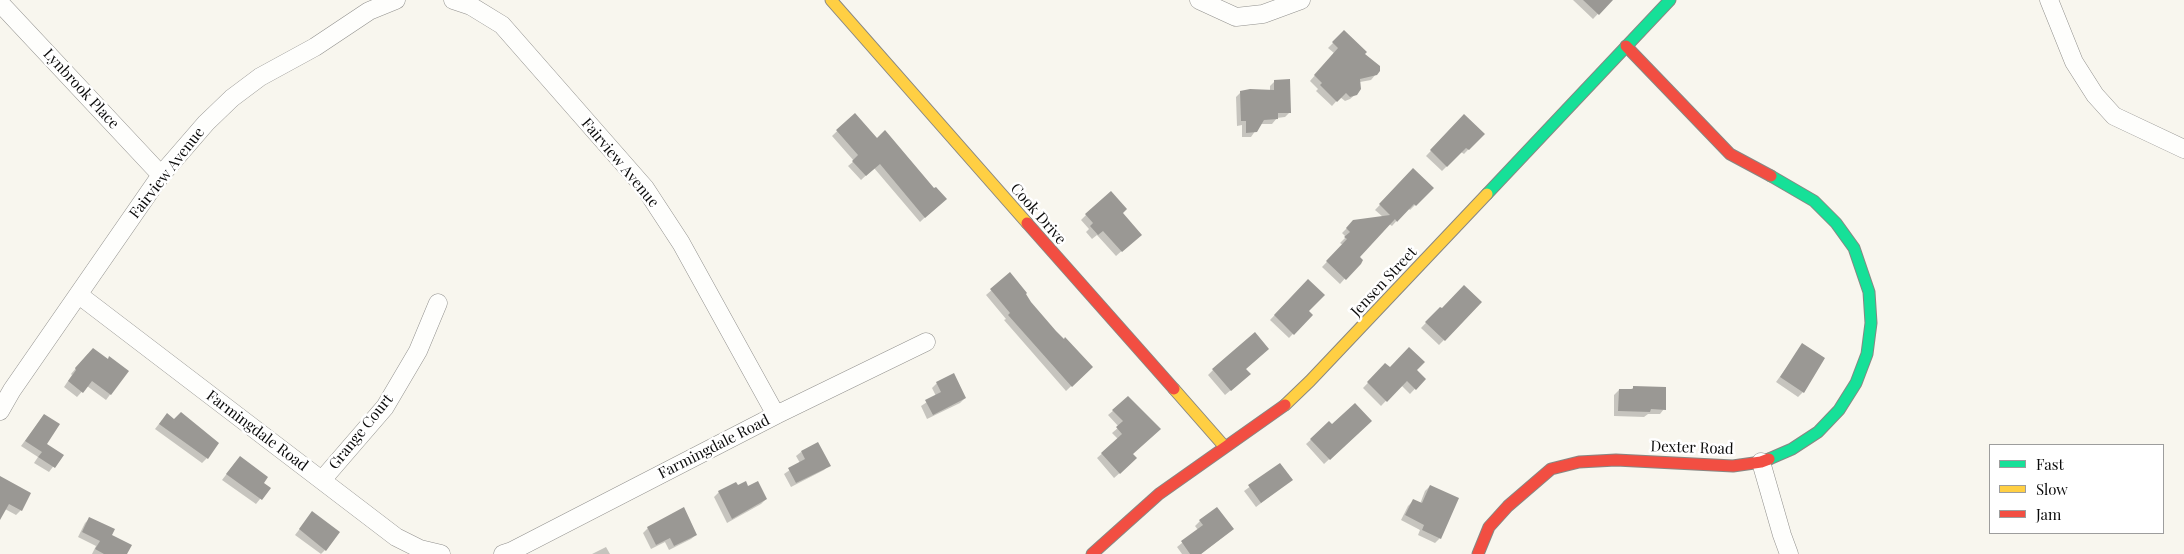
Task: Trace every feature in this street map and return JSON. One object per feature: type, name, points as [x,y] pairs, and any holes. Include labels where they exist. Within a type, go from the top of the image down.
[{"type":"street","name":"Fairview Avenue","points":[[0,411],[161,175],[206,123],[232,98],[260,77],[315,47],[370,11],[396,0]]},
{"type":"street","name":"Fairview Avenue","points":[[453,0],[471,6],[502,25],[645,188],[681,243],[776,415]]},
{"type":"street","name":"Cook Drive","points":[[831,0],[1224,446]]},
{"type":"street","points":[[1199,0],[1236,17],[1263,14],[1301,0]]},
{"type":"street","name":"Jensen Street","points":[[1092,554],[1159,494],[1224,446],[1282,407],[1310,381],[1670,0]]},
{"type":"street","points":[[2048,0],[2074,62],[2095,95],[2114,116],[2184,149]]},
{"type":"street","name":"Lynbrook Place","points":[[0,3],[161,175]]},
{"type":"street","name":"Dexter Road","points":[[1478,554],[1489,527],[1508,506],[1551,469],[1579,462],[1616,460],[1690,463],[1717,467],[1760,462],[1778,456],[1806,441],[1829,421],[1848,397],[1862,369],[1870,339],[1871,308],[1865,277],[1857,255],[1846,235],[1826,211],[1801,192],[1730,154],[1626,46]]},
{"type":"street","name":"Farmingdale Road","points":[[80,295],[396,537],[420,548],[441,554]]},
{"type":"street","name":"Grange Court","points":[[322,480],[384,407],[418,351],[438,303]]},
{"type":"street","name":"Farmingdale Road","points":[[503,554],[776,415],[926,342]]},
{"type":"street","points":[[1760,462],[1782,535],[1790,554]]},
{"type":"building","points":[[1583,0],[1613,0],[1599,15]]},
{"type":"building","points":[[1344,30],[1367,52],[1365,54],[1380,66],[1380,71],[1377,75],[1360,79],[1361,89],[1357,95],[1350,97],[1346,93],[1337,102],[1320,85],[1322,83],[1314,75],[1338,48],[1332,42]]},
{"type":"building","points":[[1290,79],[1291,113],[1278,113],[1278,119],[1264,120],[1257,132],[1246,133],[1246,121],[1241,121],[1240,91],[1250,89],[1274,90],[1274,80]]},
{"type":"building","points":[[855,113],[877,138],[885,130],[934,188],[936,187],[947,199],[925,218],[880,164],[866,176],[852,161],[858,155],[836,130]]},
{"type":"building","points":[[1464,114],[1485,134],[1469,150],[1466,148],[1447,167],[1430,150]]},
{"type":"building","points":[[1413,168],[1434,188],[1416,206],[1414,204],[1397,222],[1395,219],[1360,257],[1363,260],[1361,264],[1346,280],[1326,261],[1347,239],[1344,237],[1350,232],[1346,228],[1353,220],[1390,215],[1379,204]]},
{"type":"building","points":[[1111,191],[1127,209],[1123,213],[1142,235],[1122,252],[1103,231],[1098,235],[1090,226],[1093,223],[1085,214]]},
{"type":"building","points":[[1010,272],[1027,293],[1031,302],[1056,331],[1064,339],[1065,337],[1093,367],[1072,387],[1008,315],[1010,313],[990,289]]},
{"type":"building","points":[[1308,279],[1325,295],[1309,311],[1313,315],[1294,335],[1274,315]]},
{"type":"building","points":[[1464,285],[1482,302],[1445,341],[1425,322],[1440,307],[1442,308]]},
{"type":"building","points":[[1255,332],[1269,349],[1246,369],[1251,374],[1231,391],[1212,369]]},
{"type":"building","points":[[1802,343],[1825,358],[1804,393],[1780,377]]},
{"type":"building","points":[[1409,347],[1425,362],[1417,370],[1426,379],[1416,390],[1407,381],[1387,402],[1367,382],[1385,363],[1390,367]]},
{"type":"building","points":[[93,348],[108,359],[109,356],[129,371],[111,395],[92,381],[83,393],[68,381],[76,370],[75,368]]},
{"type":"building","points":[[954,373],[966,398],[933,415],[925,400],[941,392],[936,382]]},
{"type":"building","points":[[1633,386],[1666,387],[1666,410],[1651,409],[1650,412],[1618,411],[1619,389],[1633,389]]},
{"type":"building","points":[[1128,396],[1161,429],[1133,454],[1137,458],[1120,474],[1101,453],[1122,434],[1116,427],[1123,421],[1112,410]]},
{"type":"building","points":[[1355,403],[1372,421],[1330,460],[1310,439],[1329,421],[1332,424]]},
{"type":"building","points":[[181,412],[219,443],[208,459],[159,424],[167,413],[174,419]]},
{"type":"building","points":[[44,414],[60,424],[47,444],[64,455],[55,468],[38,457],[42,452],[25,441]]},
{"type":"building","points":[[818,442],[831,466],[796,483],[788,468],[805,459],[801,451]]},
{"type":"building","points":[[240,456],[268,477],[264,483],[271,488],[262,500],[226,474]]},
{"type":"building","points":[[1280,463],[1293,480],[1261,503],[1248,485]]},
{"type":"building","points":[[0,476],[31,493],[22,511],[9,504],[0,520]]},
{"type":"building","points":[[746,481],[748,486],[758,481],[767,499],[732,519],[718,491],[736,482],[738,485]]},
{"type":"building","points":[[1430,485],[1459,498],[1441,539],[1422,530],[1424,525],[1405,515],[1413,499],[1422,503]]},
{"type":"building","points":[[684,507],[697,535],[674,546],[670,538],[656,545],[647,527]]},
{"type":"building","points":[[1217,507],[1234,529],[1201,554],[1190,554],[1181,541],[1203,525],[1199,520]]},
{"type":"building","points":[[312,511],[340,532],[326,551],[299,529]]},
{"type":"building","points":[[89,517],[115,529],[112,535],[132,545],[127,554],[104,554],[95,549],[100,541],[82,532]]},
{"type":"traffic: fast","points":[[1487,194],[1670,0]]},
{"type":"traffic: fast","points":[[1769,459],[1792,449],[1818,432],[1839,410],[1856,383],[1867,354],[1871,323],[1869,292],[1854,248],[1836,223],[1814,201],[1771,176]]},
{"type":"traffic: slow","points":[[831,0],[1027,223]]},
{"type":"traffic: slow","points":[[1285,405],[1487,194]]},
{"type":"traffic: slow","points":[[1174,389],[1224,446]]},
{"type":"traffic: jam","points":[[1626,46],[1730,154],[1771,176]]},
{"type":"traffic: jam","points":[[1027,223],[1174,389]]},
{"type":"traffic: jam","points":[[1092,554],[1159,494],[1285,405]]},
{"type":"traffic: jam","points":[[1478,554],[1489,527],[1508,506],[1551,469],[1579,462],[1616,460],[1733,466],[1769,459]]}]
